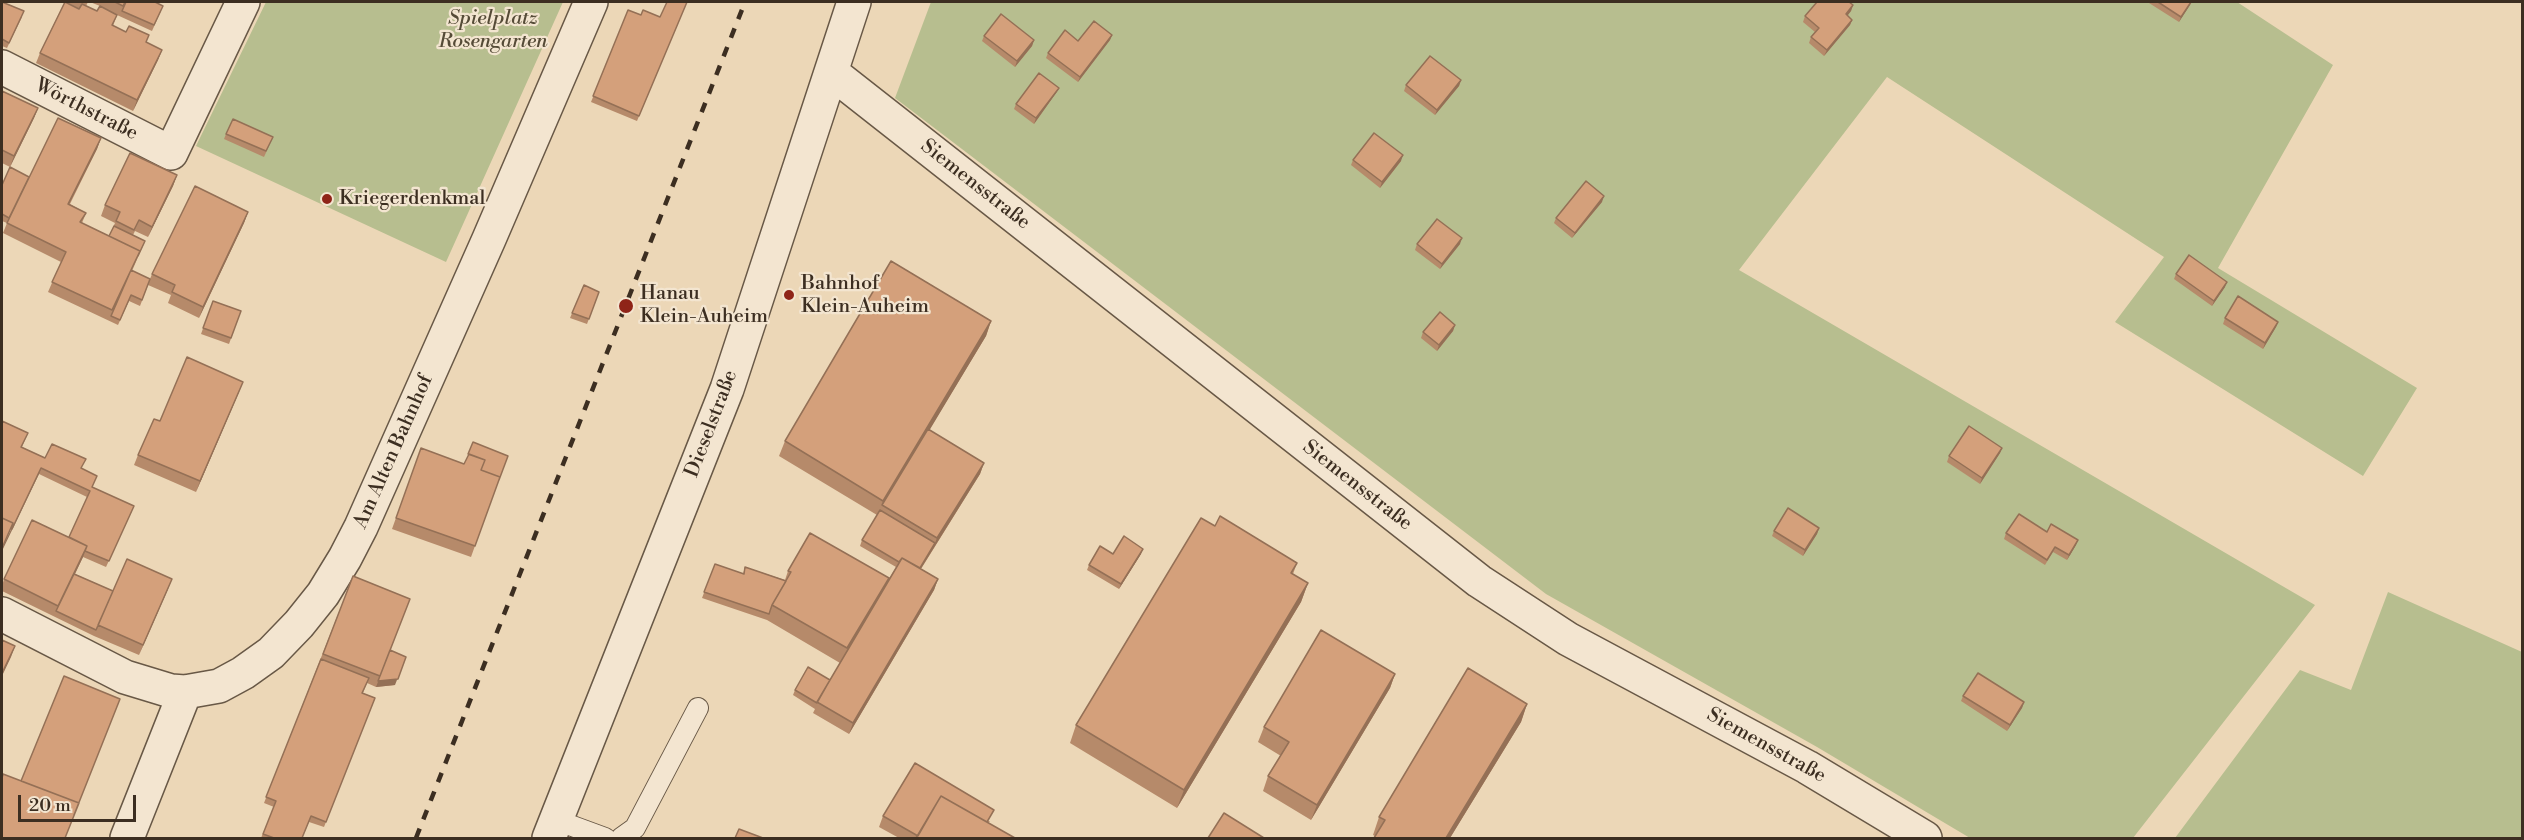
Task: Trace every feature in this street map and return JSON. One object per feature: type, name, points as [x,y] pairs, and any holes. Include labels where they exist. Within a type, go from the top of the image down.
[{"type":"street","name":"Wörthstraße","points":[[2,67],[171,153],[243,2]]},
{"type":"street","name":"Am Alten Bahnhof","points":[[185,692],[219,686],[243,674],[271,653],[299,624],[323,594],[345,558],[362,527],[591,2]]},
{"type":"street","name":"Dieselstraße","points":[[552,829],[727,390],[854,2]]},
{"type":"street","name":"Siemensstraße","points":[[831,72],[1479,581],[1568,639],[1807,767],[1925,838]]},
{"type":"street","points":[[2,614],[124,676],[171,691],[185,692],[127,838]]},
{"type":"lane","points":[[621,838],[635,828],[698,708]]},
{"type":"lane","points":[[552,829],[605,838]]},
{"type":"green space","name":"Spielplatz Rosengarten","points":[[266,2],[563,2],[446,262],[196,146]]},
{"type":"green space","points":[[931,2],[2237,2],[2333,65],[2218,268],[2417,388],[2363,476],[2115,322],[2164,257],[1887,77],[1739,270],[2315,605],[2133,838],[1970,838],[1817,747],[1546,594],[895,98]]},
{"type":"green space","points":[[2388,592],[2522,652],[2522,838],[2175,838],[2300,670],[2351,690]]},
{"type":"building","points":[[2,2],[24,11],[9,43],[2,39]]},
{"type":"building","points":[[65,2],[79,9],[82,4],[97,11],[100,6],[117,15],[112,25],[126,32],[129,26],[149,35],[146,42],[162,50],[137,100],[40,53]]},
{"type":"building","points":[[126,2],[155,2],[163,6],[154,25],[122,11]]},
{"type":"building","points":[[667,2],[687,2],[639,116],[593,96],[628,10],[641,15],[643,10],[660,17]]},
{"type":"building","points":[[1817,2],[1849,2],[1853,5],[1846,14],[1852,20],[1827,50],[1811,37],[1819,28],[1805,16]]},
{"type":"building","points":[[2158,2],[2191,2],[2181,17]]},
{"type":"building","points":[[1001,14],[1034,40],[1017,61],[984,36]]},
{"type":"building","points":[[1094,21],[1112,35],[1080,77],[1048,53],[1065,30],[1078,41]]},
{"type":"building","points":[[1430,56],[1461,80],[1437,110],[1406,85]]},
{"type":"building","points":[[1039,73],[1059,88],[1036,118],[1016,104]]},
{"type":"building","points":[[2,91],[38,108],[14,156],[2,150]]},
{"type":"building","points":[[58,118],[101,138],[68,204],[86,213],[80,222],[140,251],[112,310],[52,282],[66,252],[7,223]]},
{"type":"building","points":[[233,119],[273,137],[266,151],[226,134]]},
{"type":"building","points":[[1374,133],[1403,155],[1382,182],[1353,160]]},
{"type":"building","points":[[130,153],[177,175],[152,227],[139,220],[134,230],[116,221],[120,212],[105,205]]},
{"type":"building","points":[[10,167],[29,177],[9,218],[2,214],[2,185]]},
{"type":"building","points":[[1586,181],[1604,196],[1575,233],[1556,218]]},
{"type":"building","points":[[195,186],[248,212],[203,307],[172,292],[175,285],[152,274]]},
{"type":"building","points":[[1437,219],[1462,238],[1442,264],[1417,244]]},
{"type":"building","points":[[114,226],[145,241],[138,256],[140,251],[109,236]]},
{"type":"building","points":[[2189,255],[2227,282],[2214,301],[2176,274]]},
{"type":"building","points":[[891,261],[991,321],[883,501],[785,441]]},
{"type":"building","points":[[131,270],[150,279],[142,300],[131,295],[120,320],[111,316]]},
{"type":"building","points":[[584,285],[599,292],[589,319],[572,313]]},
{"type":"building","points":[[2238,296],[2278,322],[2265,343],[2225,318]]},
{"type":"building","points":[[213,301],[241,311],[231,338],[203,328]]},
{"type":"building","points":[[1440,312],[1455,325],[1439,345],[1423,332]]},
{"type":"building","points":[[187,357],[243,382],[200,481],[138,455],[154,419],[160,421]]},
{"type":"building","points":[[2,421],[28,433],[21,447],[45,458],[52,444],[86,459],[81,468],[97,476],[92,487],[134,506],[109,561],[85,551],[87,546],[69,537],[90,491],[41,468],[12,529],[13,523],[2,518]]},
{"type":"building","points":[[1969,426],[2002,448],[1982,478],[1949,456]]},
{"type":"building","points":[[928,429],[984,463],[937,538],[882,505]]},
{"type":"building","points":[[473,442],[508,456],[499,480],[500,477],[481,470],[485,460],[468,454]]},
{"type":"building","points":[[421,448],[464,464],[469,454],[485,460],[481,470],[500,477],[475,546],[396,518]]},
{"type":"building","points":[[1788,508],[1819,528],[1805,550],[1774,531]]},
{"type":"building","points":[[880,510],[935,543],[920,568],[902,558],[899,562],[862,540]]},
{"type":"building","points":[[2019,514],[2047,532],[2051,524],[2078,540],[2069,555],[2055,547],[2047,560],[2006,533]]},
{"type":"building","points":[[1220,516],[1297,563],[1291,573],[1308,583],[1184,790],[1076,725],[1201,518],[1215,526]]},
{"type":"building","points":[[2,518],[13,523],[2,548]]},
{"type":"building","points":[[32,520],[87,546],[58,606],[4,579]]},
{"type":"building","points":[[810,533],[889,578],[847,648],[772,605]]},
{"type":"building","points":[[1124,536],[1143,549],[1121,584],[1089,565],[1100,546],[1113,554]]},
{"type":"building","points":[[902,558],[938,579],[853,723],[817,702]]},
{"type":"building","points":[[127,559],[172,579],[143,645],[98,625]]},
{"type":"building","points":[[715,564],[744,574],[745,567],[786,581],[769,614],[704,592]]},
{"type":"building","points":[[74,574],[113,591],[96,630],[56,611]]},
{"type":"building","points":[[353,576],[410,599],[380,676],[323,654]]},
{"type":"building","points":[[1321,630],[1395,674],[1317,805],[1268,776],[1289,742],[1264,727]]},
{"type":"building","points":[[2,640],[15,646],[2,673]]},
{"type":"building","points":[[390,650],[406,657],[398,679],[378,681]]},
{"type":"building","points":[[321,659],[369,678],[362,693],[375,698],[326,822],[311,816],[302,838],[274,838],[263,834],[276,801],[266,797]]},
{"type":"building","points":[[808,667],[830,680],[817,703],[795,690]]},
{"type":"building","points":[[1468,668],[1527,704],[1446,838],[1374,838],[1385,820],[1379,817]]},
{"type":"building","points":[[1978,673],[2024,702],[2010,725],[1963,696]]},
{"type":"building","points":[[64,676],[120,699],[79,803],[21,781]]},
{"type":"building","points":[[915,763],[994,810],[987,822],[941,796],[918,836],[883,816]]},
{"type":"building","points":[[3,774],[79,803],[65,838],[2,838]]},
{"type":"building","points":[[941,796],[1015,838],[916,838]]},
{"type":"building","points":[[1224,813],[1264,838],[1208,838]]},
{"type":"building","points":[[739,829],[763,838],[735,838]]},
{"type":"railway","points":[[416,838],[745,2]]},
{"type":"place","name":"Kriegerdenkmal","points":[[327,199]]},
{"type":"place","name":"Bahnhof Klein-Auheim","points":[[789,295]]},
{"type":"place","name":"Hanau Klein-Auheim","points":[[626,306]]}]
